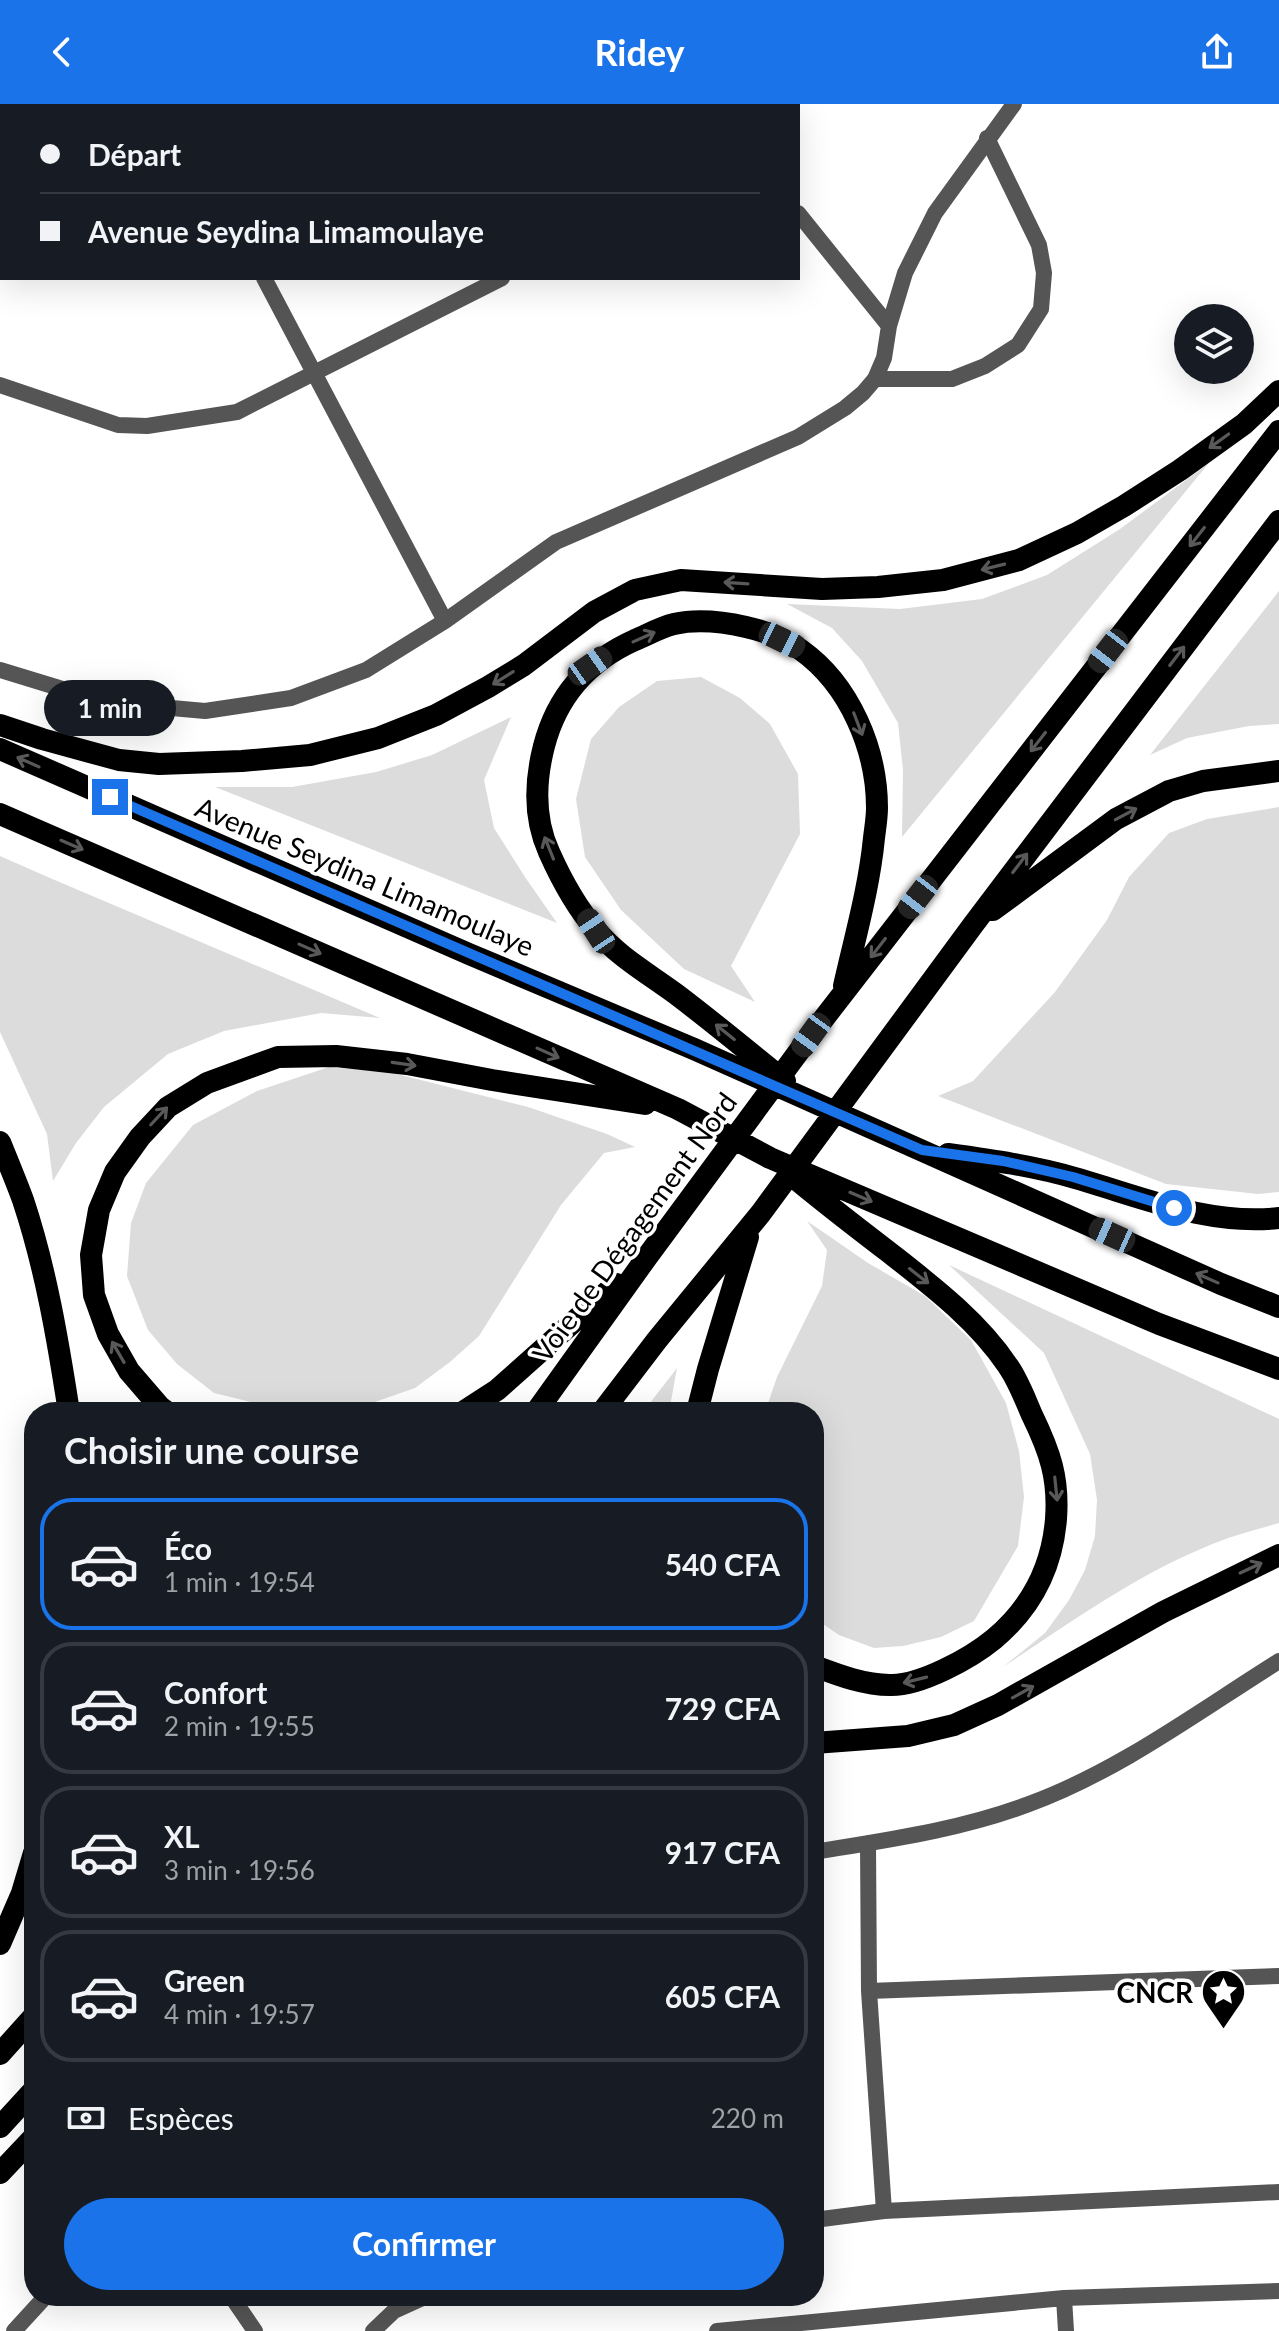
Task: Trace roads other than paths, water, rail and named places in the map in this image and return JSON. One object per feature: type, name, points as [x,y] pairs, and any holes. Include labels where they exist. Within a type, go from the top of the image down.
[{"type":"highway","points":[[0,725],[119,760],[159,764],[310,755],[378,738],[436,715],[488,687],[524,665],[594,612],[635,590],[681,580],[822,589],[878,587],[943,580],[1019,560],[1077,533],[1146,492],[1244,424],[1279,391]]},
{"type":"highway","name":"Voie de Dégagement Nord","points":[[543,1402],[811,1035],[1279,431]]},
{"type":"highway","points":[[610,1402],[756,1219],[973,925],[1279,521]]},
{"type":"highway","points":[[808,1099],[596,931],[548,851],[537,814],[538,769],[548,730],[567,693],[590,666],[613,650],[674,624],[730,623],[764,631],[801,649],[832,680],[855,714],[871,758],[877,808],[871,870],[842,995]]},
{"type":"highway","name":"Avenue Seydina Limamoulaye","points":[[0,749],[1279,1307]]},
{"type":"highway","points":[[973,925],[1116,819],[1169,791],[1203,781],[1279,771]]},
{"type":"highway","points":[[0,814],[678,1109],[770,1158],[1159,1324],[1279,1369]]},
{"type":"highway","points":[[156,1402],[129,1371],[108,1334],[94,1295],[91,1255],[99,1210],[115,1172],[140,1137],[168,1107],[207,1083],[278,1057],[336,1056],[407,1064],[678,1109]]},
{"type":"highway","points":[[0,1142],[23,1199],[38,1254],[57,1335],[67,1402]]},
{"type":"highway","points":[[922,1150],[1003,1161],[1174,1208],[1222,1218],[1279,1218]]},
{"type":"highway","points":[[770,1158],[928,1282],[973,1325],[1009,1366],[1048,1447],[1058,1492],[1054,1538],[1037,1589],[1014,1623],[977,1653],[933,1676],[892,1686],[848,1679],[824,1670]]},
{"type":"highway","points":[[700,1402],[756,1219]]},
{"type":"highway","points":[[478,1402],[497,1390],[647,1257]]},
{"type":"highway","points":[[824,1742],[908,1736],[954,1725],[998,1705],[1163,1612],[1279,1555]]},
{"type":"highway","points":[[0,1944],[24,1886]]},
{"type":"highway","points":[[0,2054],[24,2027]]},
{"type":"highway","points":[[0,2127],[24,2101]]},
{"type":"highway","points":[[0,2173],[24,2148]]},
{"type":"street","points":[[0,670],[105,702],[205,711],[291,698],[366,670],[445,621],[556,542],[798,437],[845,408],[875,379],[884,358],[889,326],[905,273],[935,213],[1014,104]]},
{"type":"street","points":[[875,379],[952,379],[985,366],[1018,345],[1041,309],[1044,273],[1039,245],[987,138]]},
{"type":"street","points":[[800,215],[889,326]]},
{"type":"street","points":[[265,280],[445,621]]},
{"type":"street","points":[[0,385],[118,425],[147,426],[237,412],[498,280]]},
{"type":"street","points":[[824,1850],[941,1831],[1030,1804],[1110,1767],[1279,1661]]},
{"type":"street","points":[[868,1843],[869,1991],[884,2211]]},
{"type":"street","points":[[869,1991],[1279,1976]]},
{"type":"street","points":[[824,2219],[884,2211],[1279,2192]]},
{"type":"street","points":[[717,2331],[1064,2298],[1279,2291]]},
{"type":"street","points":[[1064,2298],[1066,2331]]},
{"type":"street","points":[[14,2331],[37,2306]]},
{"type":"street","points":[[238,2306],[255,2331]]},
{"type":"street","points":[[373,2331],[394,2311],[405,2306]]},
{"type":"place","name":"CNCR","points":[[1224,2031]]}]
